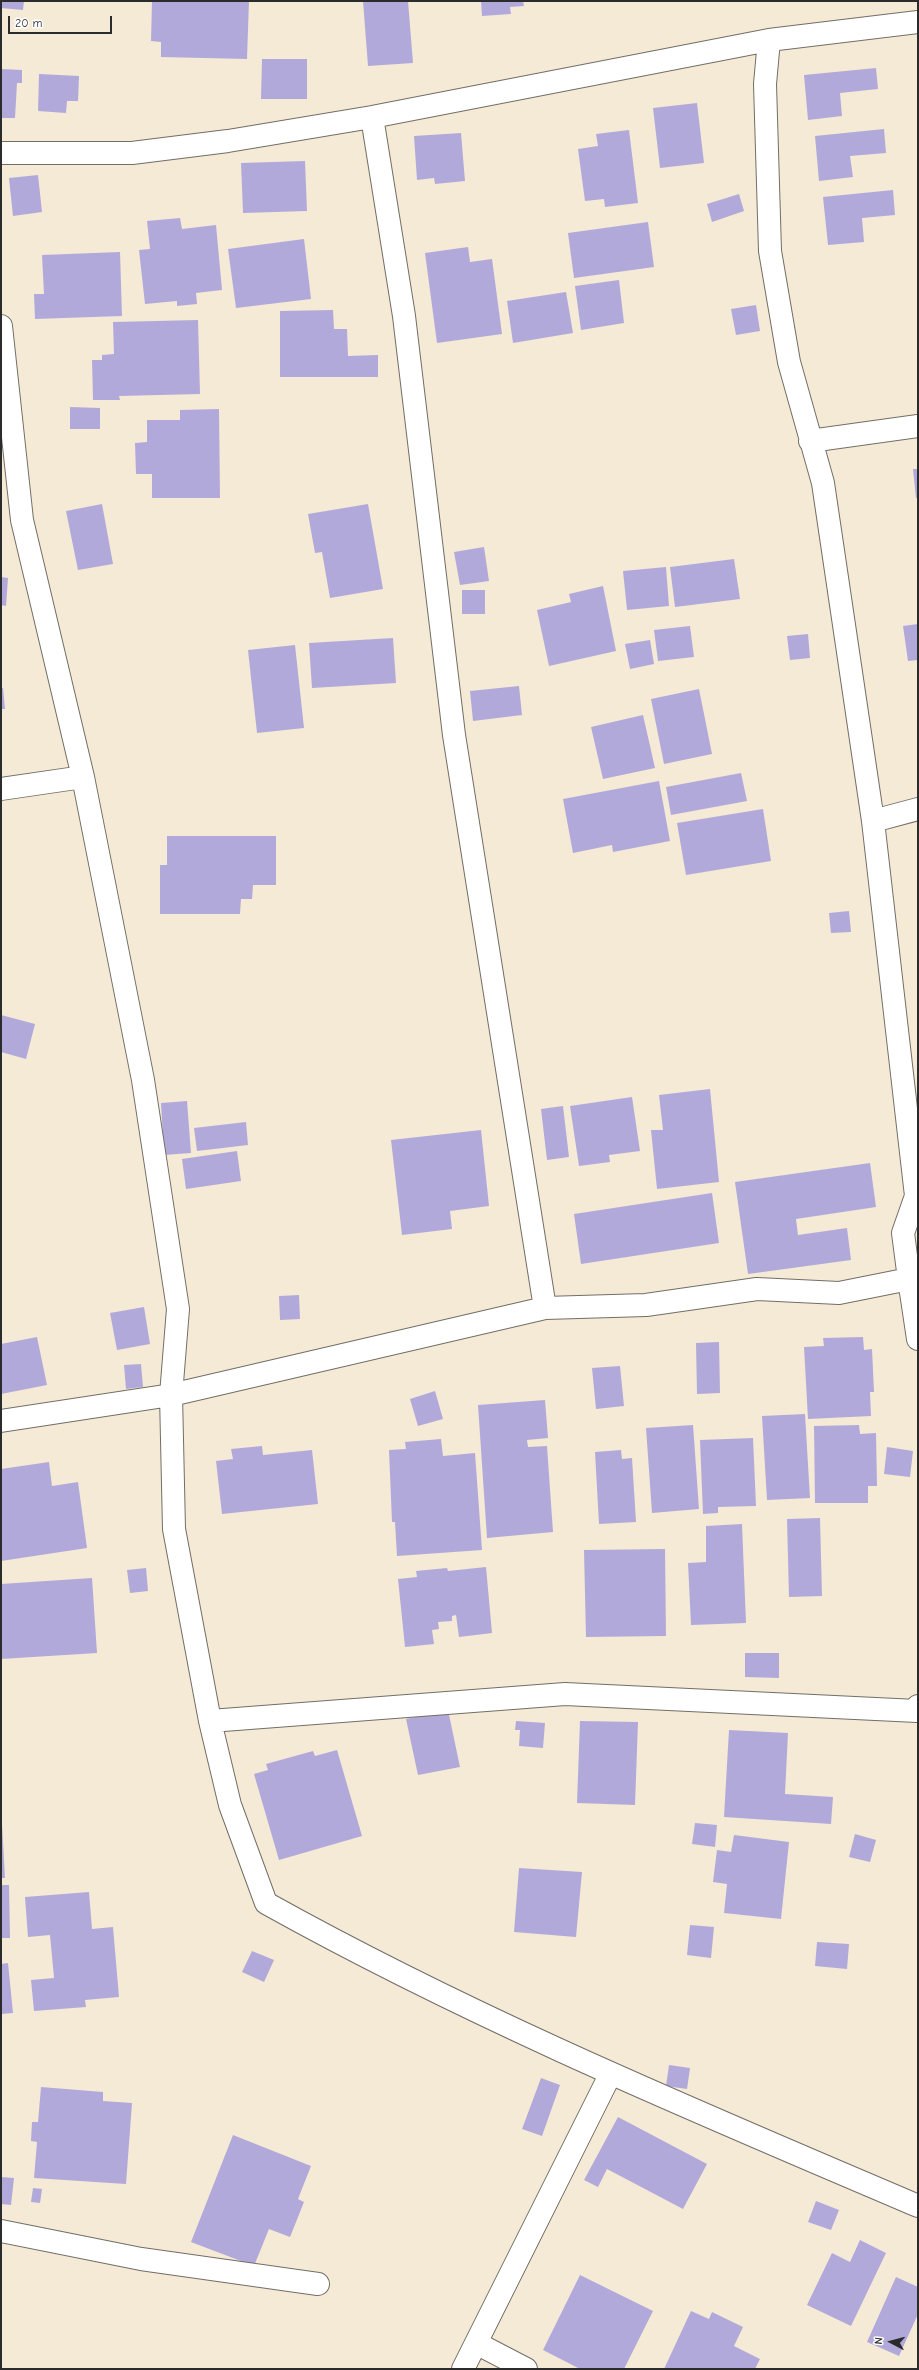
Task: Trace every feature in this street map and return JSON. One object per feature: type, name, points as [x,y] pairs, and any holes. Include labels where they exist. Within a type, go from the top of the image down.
[{"type":"street","points":[[1,153],[132,153],[228,141],[372,117],[770,40],[918,22]]},
{"type":"street","points":[[770,40],[766,84],[770,251],[789,362],[823,483],[873,821],[916,1196],[903,1234],[918,1339]]},
{"type":"street","points":[[372,117],[404,316],[454,735],[544,1308]]},
{"type":"street","points":[[1,326],[4,377],[22,520],[84,777],[143,1080],[178,1309],[171,1395],[174,1529],[210,1721],[230,1805],[266,1904],[330,1939],[610,2075],[918,2206]]},
{"type":"street","points":[[810,441],[918,426]]},
{"type":"street","points":[[1,789],[84,777]]},
{"type":"street","points":[[873,821],[918,809]]},
{"type":"street","points":[[1,1421],[171,1395],[544,1308],[646,1305],[757,1289],[839,1293],[909,1279]]},
{"type":"street","points":[[210,1721],[565,1694],[918,1711],[918,1706]]},
{"type":"street","points":[[463,2369],[610,2075]]},
{"type":"street","points":[[1,2231],[141,2258],[318,2284]]},
{"type":"street","points":[[476,2343],[526,2369]]},
{"type":"building","points":[[1,1],[24,1],[23,10],[1,8]]},
{"type":"building","points":[[152,1],[249,1],[247,59],[161,57],[161,42],[151,41]]},
{"type":"building","points":[[363,1],[408,1],[413,63],[368,66]]},
{"type":"building","points":[[481,1],[523,1],[524,6],[510,7],[511,14],[482,16]]},
{"type":"building","points":[[262,59],[307,59],[307,99],[261,99]]},
{"type":"building","points":[[876,68],[878,89],[840,93],[842,116],[808,120],[804,75]]},
{"type":"building","points":[[1,69],[22,70],[22,83],[17,83],[15,118],[1,118]]},
{"type":"building","points":[[39,74],[79,76],[78,101],[67,101],[66,113],[38,111]]},
{"type":"building","points":[[697,103],[704,163],[660,168],[653,108]]},
{"type":"building","points":[[884,129],[886,153],[850,156],[853,177],[819,181],[815,136]]},
{"type":"building","points":[[629,130],[638,203],[605,207],[604,199],[585,201],[578,149],[598,146],[596,134]]},
{"type":"building","points":[[461,133],[465,181],[435,184],[434,178],[417,180],[414,136]]},
{"type":"building","points":[[305,161],[307,211],[243,213],[241,163]]},
{"type":"building","points":[[38,175],[42,212],[13,216],[9,178]]},
{"type":"building","points":[[893,190],[895,215],[862,218],[864,242],[828,245],[823,197]]},
{"type":"building","points":[[739,194],[744,211],[712,222],[707,204]]},
{"type":"building","points":[[180,218],[182,229],[216,225],[222,290],[196,293],[197,304],[177,306],[177,301],[145,304],[139,250],[150,249],[147,221]]},
{"type":"building","points":[[648,222],[654,267],[574,278],[568,233]]},
{"type":"building","points":[[304,239],[311,299],[236,308],[228,249]]},
{"type":"building","points":[[468,247],[470,262],[492,259],[502,334],[437,343],[425,253]]},
{"type":"building","points":[[120,252],[122,316],[35,319],[34,294],[44,294],[42,255]]},
{"type":"building","points":[[619,280],[624,323],[581,330],[575,286]]},
{"type":"building","points":[[566,292],[573,333],[513,343],[507,301]]},
{"type":"building","points":[[756,305],[760,331],[736,335],[731,309]]},
{"type":"building","points":[[333,310],[334,329],[347,329],[348,356],[378,355],[378,377],[280,377],[280,311]]},
{"type":"building","points":[[198,320],[200,394],[119,396],[120,400],[93,400],[92,360],[102,360],[102,355],[114,354],[113,322]]},
{"type":"building","points":[[70,407],[100,408],[100,429],[70,429]]},
{"type":"building","points":[[219,409],[220,498],[152,498],[152,474],[136,474],[135,443],[147,442],[147,420],[180,420],[180,410]]},
{"type":"building","points":[[913,469],[918,469],[918,498],[916,498]]},
{"type":"building","points":[[102,504],[113,564],[78,570],[66,511]]},
{"type":"building","points":[[368,504],[383,589],[330,598],[322,552],[315,553],[308,514]]},
{"type":"building","points":[[484,547],[489,581],[460,585],[454,552]]},
{"type":"building","points":[[734,559],[740,599],[675,607],[670,567]]},
{"type":"building","points":[[666,567],[669,606],[627,610],[623,571]]},
{"type":"building","points":[[1,577],[8,578],[6,606],[1,605]]},
{"type":"building","points":[[603,586],[616,651],[549,666],[537,610],[571,602],[569,594]]},
{"type":"building","points":[[462,590],[485,590],[485,614],[462,614]]},
{"type":"building","points":[[918,624],[918,660],[908,661],[903,626]]},
{"type":"building","points":[[690,626],[694,657],[658,661],[654,630]]},
{"type":"building","points":[[808,634],[810,658],[790,660],[787,636]]},
{"type":"building","points":[[393,638],[396,683],[312,688],[309,643]]},
{"type":"building","points":[[650,640],[654,664],[630,669],[625,644]]},
{"type":"building","points":[[295,645],[304,728],[257,733],[248,650]]},
{"type":"building","points":[[519,686],[522,715],[473,721],[470,691]]},
{"type":"building","points":[[1,688],[3,688],[5,709],[1,709]]},
{"type":"building","points":[[699,689],[712,754],[664,764],[651,699]]},
{"type":"building","points":[[643,715],[655,768],[603,779],[591,727]]},
{"type":"building","points":[[741,773],[747,801],[671,815],[666,787]]},
{"type":"building","points":[[659,781],[670,841],[613,852],[612,845],[573,853],[563,799]]},
{"type":"building","points":[[763,809],[771,861],[686,875],[677,823]]},
{"type":"building","points":[[167,836],[276,836],[276,885],[253,885],[252,899],[241,899],[240,914],[160,914],[160,865],[167,865]]},
{"type":"building","points":[[849,911],[851,932],[831,933],[829,913]]},
{"type":"building","points":[[1,1015],[35,1024],[26,1059],[1,1052]]},
{"type":"building","points":[[710,1089],[719,1182],[657,1189],[651,1130],[663,1130],[659,1095]]},
{"type":"building","points":[[632,1097],[640,1151],[609,1155],[610,1162],[579,1166],[570,1106]]},
{"type":"building","points":[[187,1101],[191,1153],[164,1155],[161,1103]]},
{"type":"building","points":[[563,1106],[569,1157],[547,1160],[541,1109]]},
{"type":"building","points":[[246,1122],[248,1145],[197,1151],[194,1128]]},
{"type":"building","points":[[481,1130],[489,1206],[450,1211],[452,1229],[402,1235],[391,1140]]},
{"type":"building","points":[[237,1151],[241,1181],[186,1189],[182,1159]]},
{"type":"building","points":[[870,1163],[876,1207],[796,1219],[798,1235],[847,1228],[851,1260],[748,1274],[735,1182]]},
{"type":"building","points":[[712,1193],[719,1243],[581,1264],[574,1214]]},
{"type":"building","points":[[299,1295],[300,1319],[280,1320],[279,1296]]},
{"type":"building","points":[[144,1307],[150,1344],[117,1350],[110,1313]]},
{"type":"building","points":[[37,1337],[47,1385],[1,1394],[1,1344]]},
{"type":"building","points":[[863,1337],[864,1350],[872,1349],[874,1392],[870,1392],[871,1416],[808,1419],[804,1347],[824,1346],[823,1338]]},
{"type":"building","points":[[719,1342],[720,1393],[697,1394],[696,1343]]},
{"type":"building","points":[[141,1364],[143,1387],[126,1389],[124,1365]]},
{"type":"building","points":[[620,1366],[624,1406],[596,1409],[592,1368]]},
{"type":"building","points":[[435,1391],[443,1419],[418,1426],[410,1399]]},
{"type":"building","points":[[545,1400],[548,1438],[527,1440],[528,1447],[547,1446],[553,1532],[487,1538],[478,1405]]},
{"type":"building","points":[[805,1414],[810,1498],[767,1500],[762,1416]]},
{"type":"building","points":[[693,1425],[699,1509],[652,1513],[646,1428]]},
{"type":"building","points":[[859,1425],[860,1434],[876,1433],[877,1486],[868,1486],[868,1503],[815,1503],[814,1426]]},
{"type":"building","points":[[753,1438],[756,1506],[718,1507],[718,1513],[703,1514],[700,1440]]},
{"type":"building","points":[[441,1439],[443,1456],[475,1453],[482,1550],[397,1556],[395,1522],[392,1522],[389,1450],[406,1449],[405,1442]]},
{"type":"building","points":[[262,1446],[263,1455],[312,1450],[318,1504],[222,1514],[216,1461],[233,1459],[231,1449]]},
{"type":"building","points":[[887,1447],[913,1451],[910,1477],[884,1474]]},
{"type":"building","points":[[621,1450],[622,1459],[632,1458],[636,1522],[599,1524],[595,1452]]},
{"type":"building","points":[[49,1462],[52,1486],[78,1482],[87,1548],[1,1561],[1,1469]]},
{"type":"building","points":[[820,1518],[822,1596],[789,1597],[787,1519]]},
{"type":"building","points":[[742,1524],[746,1623],[691,1625],[688,1563],[706,1562],[706,1526]]},
{"type":"building","points":[[665,1549],[666,1636],[586,1637],[584,1550]]},
{"type":"building","points":[[486,1567],[492,1633],[459,1637],[456,1615],[452,1616],[452,1621],[438,1622],[439,1629],[432,1630],[434,1644],[405,1647],[398,1579],[417,1577],[416,1571],[447,1568],[448,1571]]},
{"type":"building","points":[[146,1568],[148,1591],[130,1593],[127,1570]]},
{"type":"building","points":[[92,1578],[97,1653],[1,1659],[1,1584]]},
{"type":"building","points":[[745,1653],[779,1653],[779,1678],[745,1677]]},
{"type":"building","points":[[448,1710],[460,1767],[418,1775],[406,1719]]},
{"type":"building","points":[[516,1721],[545,1723],[543,1748],[519,1746],[520,1730],[515,1730]]},
{"type":"building","points":[[580,1721],[638,1722],[635,1805],[577,1803]]},
{"type":"building","points":[[729,1730],[788,1733],[785,1794],[833,1797],[831,1824],[724,1817]]},
{"type":"building","points":[[337,1750],[362,1836],[279,1860],[254,1774],[268,1770],[266,1764],[313,1751],[315,1756]]},
{"type":"building","points":[[1,1806],[5,1878],[1,1878]]},
{"type":"building","points":[[695,1823],[717,1825],[715,1847],[692,1844]]},
{"type":"building","points":[[855,1834],[876,1840],[870,1862],[849,1857]]},
{"type":"building","points":[[734,1835],[789,1842],[781,1919],[724,1913],[727,1884],[713,1882],[717,1850],[731,1852]]},
{"type":"building","points":[[519,1868],[582,1872],[576,1937],[514,1932]]},
{"type":"building","points":[[1,1885],[9,1885],[10,1938],[1,1938]]},
{"type":"building","points":[[89,1892],[92,1929],[113,1927],[119,1997],[85,2000],[86,2007],[34,2011],[31,1980],[54,1978],[50,1935],[28,1937],[25,1897]]},
{"type":"building","points":[[690,1925],[714,1927],[711,1958],[687,1955]]},
{"type":"building","points":[[817,1942],[849,1944],[847,1969],[815,1966]]},
{"type":"building","points":[[252,1951],[274,1960],[264,1982],[242,1972]]},
{"type":"building","points":[[8,1963],[13,2013],[1,2014],[1,1964]]},
{"type":"building","points":[[669,2065],[690,2068],[687,2089],[666,2086]]},
{"type":"building","points":[[541,2078],[560,2085],[542,2136],[522,2129]]},
{"type":"building","points":[[41,2087],[103,2092],[103,2101],[132,2103],[126,2184],[34,2178],[37,2142],[31,2141],[32,2122],[38,2122]]},
{"type":"building","points":[[618,2117],[707,2164],[683,2209],[607,2169],[598,2187],[584,2180]]},
{"type":"building","points":[[233,2135],[311,2166],[298,2199],[304,2202],[290,2237],[269,2229],[254,2266],[191,2242]]},
{"type":"building","points":[[1,2177],[14,2178],[11,2205],[1,2204]]},
{"type":"building","points":[[33,2188],[42,2189],[40,2203],[31,2202]]},
{"type":"building","points":[[816,2201],[839,2210],[831,2230],[808,2222]]},
{"type":"building","points":[[860,2240],[886,2253],[851,2326],[807,2305],[832,2253],[850,2262]]},
{"type":"building","points":[[580,2275],[653,2311],[624,2369],[580,2369],[543,2350]]},
{"type":"building","points":[[896,2277],[918,2287],[918,2314],[899,2356],[867,2342]]},
{"type":"building","points":[[691,2311],[709,2319],[712,2312],[743,2327],[734,2346],[760,2359],[755,2369],[664,2369]]}]
